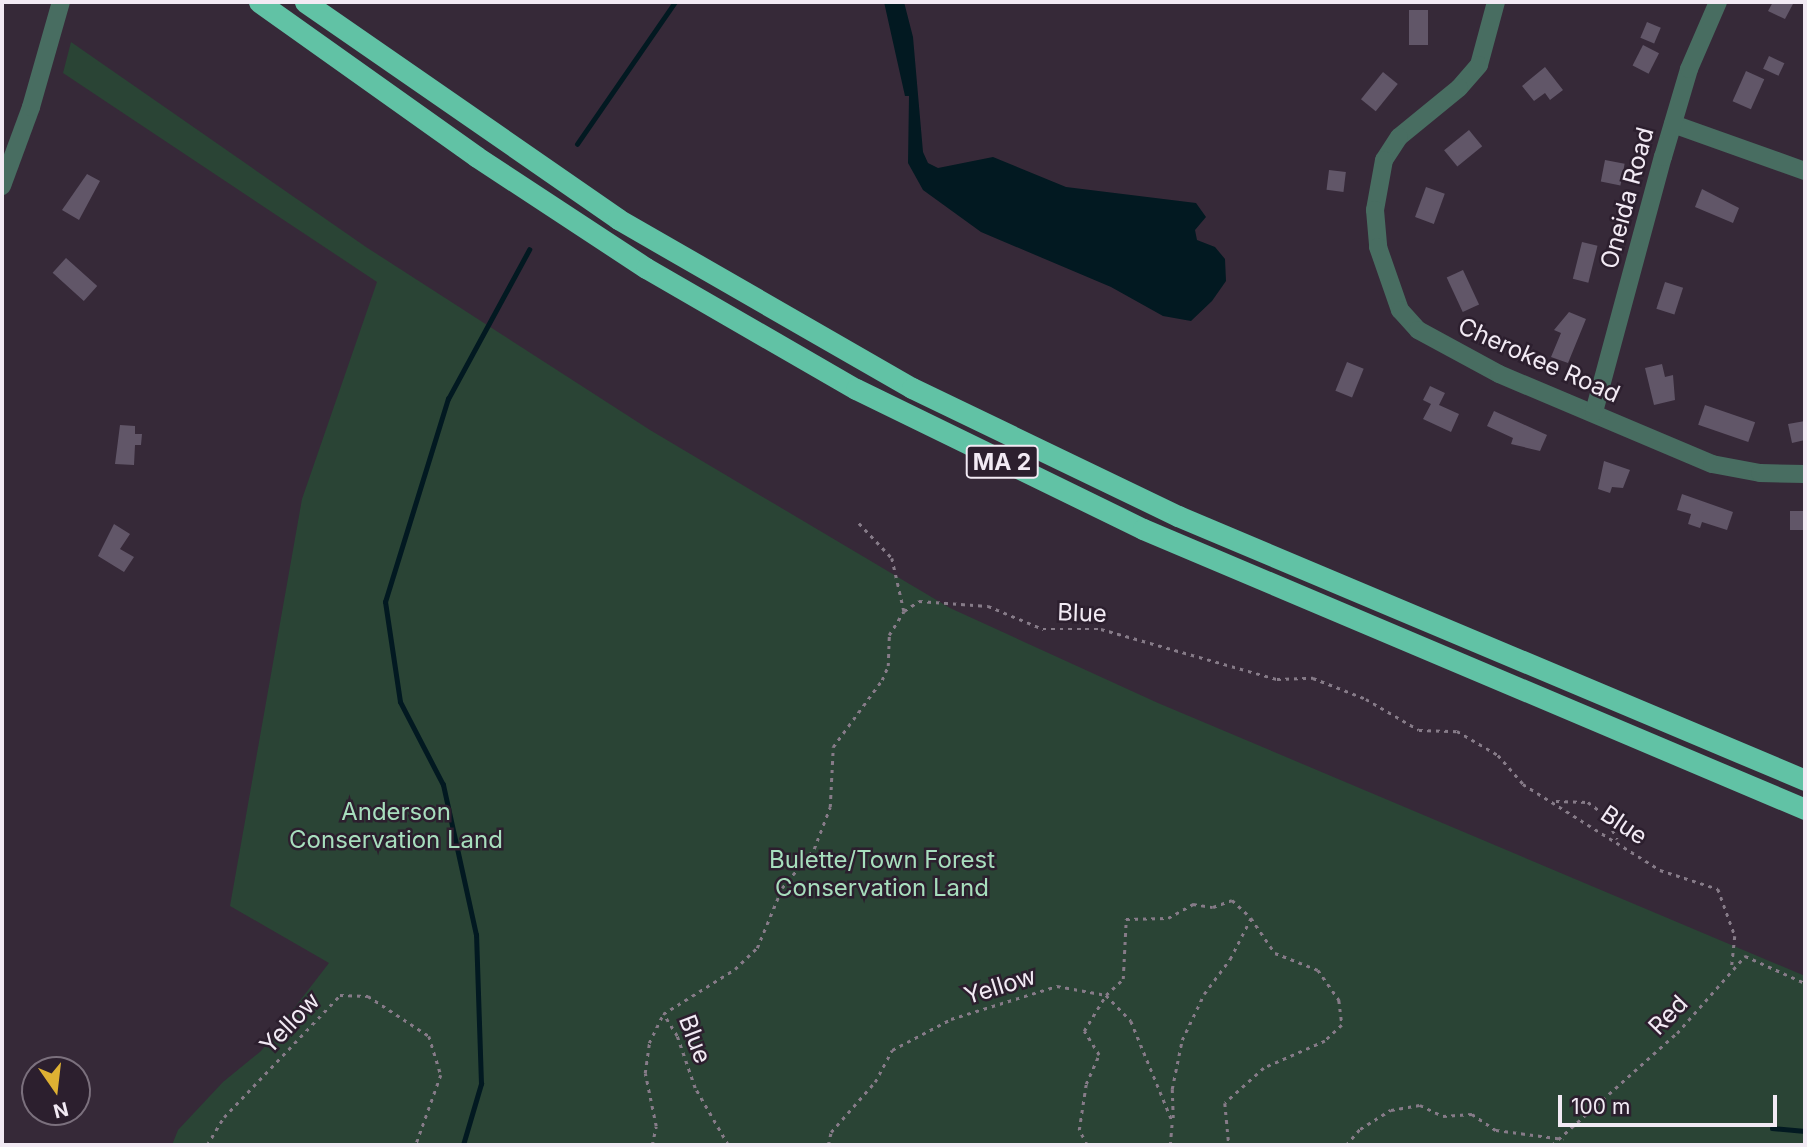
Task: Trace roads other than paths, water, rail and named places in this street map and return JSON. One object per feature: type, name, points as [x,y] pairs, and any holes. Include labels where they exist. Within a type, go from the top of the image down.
[{"type":"highway","name":"MA 2","points":[[259,2],[477,157],[646,268],[856,389],[1143,529],[1805,809]]},
{"type":"highway","name":"MA 2","points":[[304,2],[618,219],[912,388],[1178,516],[1805,780]]},
{"type":"street","points":[[2,186],[32,107],[61,2]]},
{"type":"street","name":"Cherokee Road","points":[[1496,2],[1479,65],[1459,88],[1399,137],[1384,160],[1376,209],[1378,247],[1400,310],[1418,330],[1499,374],[1712,464],[1760,473],[1805,474]]},
{"type":"street","name":"Oneida Road","points":[[1594,412],[1673,124],[1718,2]]},
{"type":"street","points":[[1673,124],[1805,171]]},
{"type":"water","points":[[884,2],[904,2],[913,37],[923,152],[928,163],[938,168],[993,157],[1066,187],[1196,203],[1206,217],[1195,230],[1197,240],[1215,247],[1225,259],[1226,281],[1212,301],[1191,321],[1163,316],[1111,287],[981,232],[923,190],[908,163],[909,96],[905,96]]},
{"type":"waterway","points":[[577,144],[675,2]]},
{"type":"waterway","points":[[463,1145],[481,1084],[476,935],[443,785],[400,702],[385,602],[448,399],[529,250]]},
{"type":"waterway","points":[[1772,1128],[1805,1131]]},
{"type":"park label","name":"Anderson Conservation Land","points":[[396,826]]},
{"type":"park label","name":"Bulette/Town Forest Conservation Land","points":[[882,874]]}]
